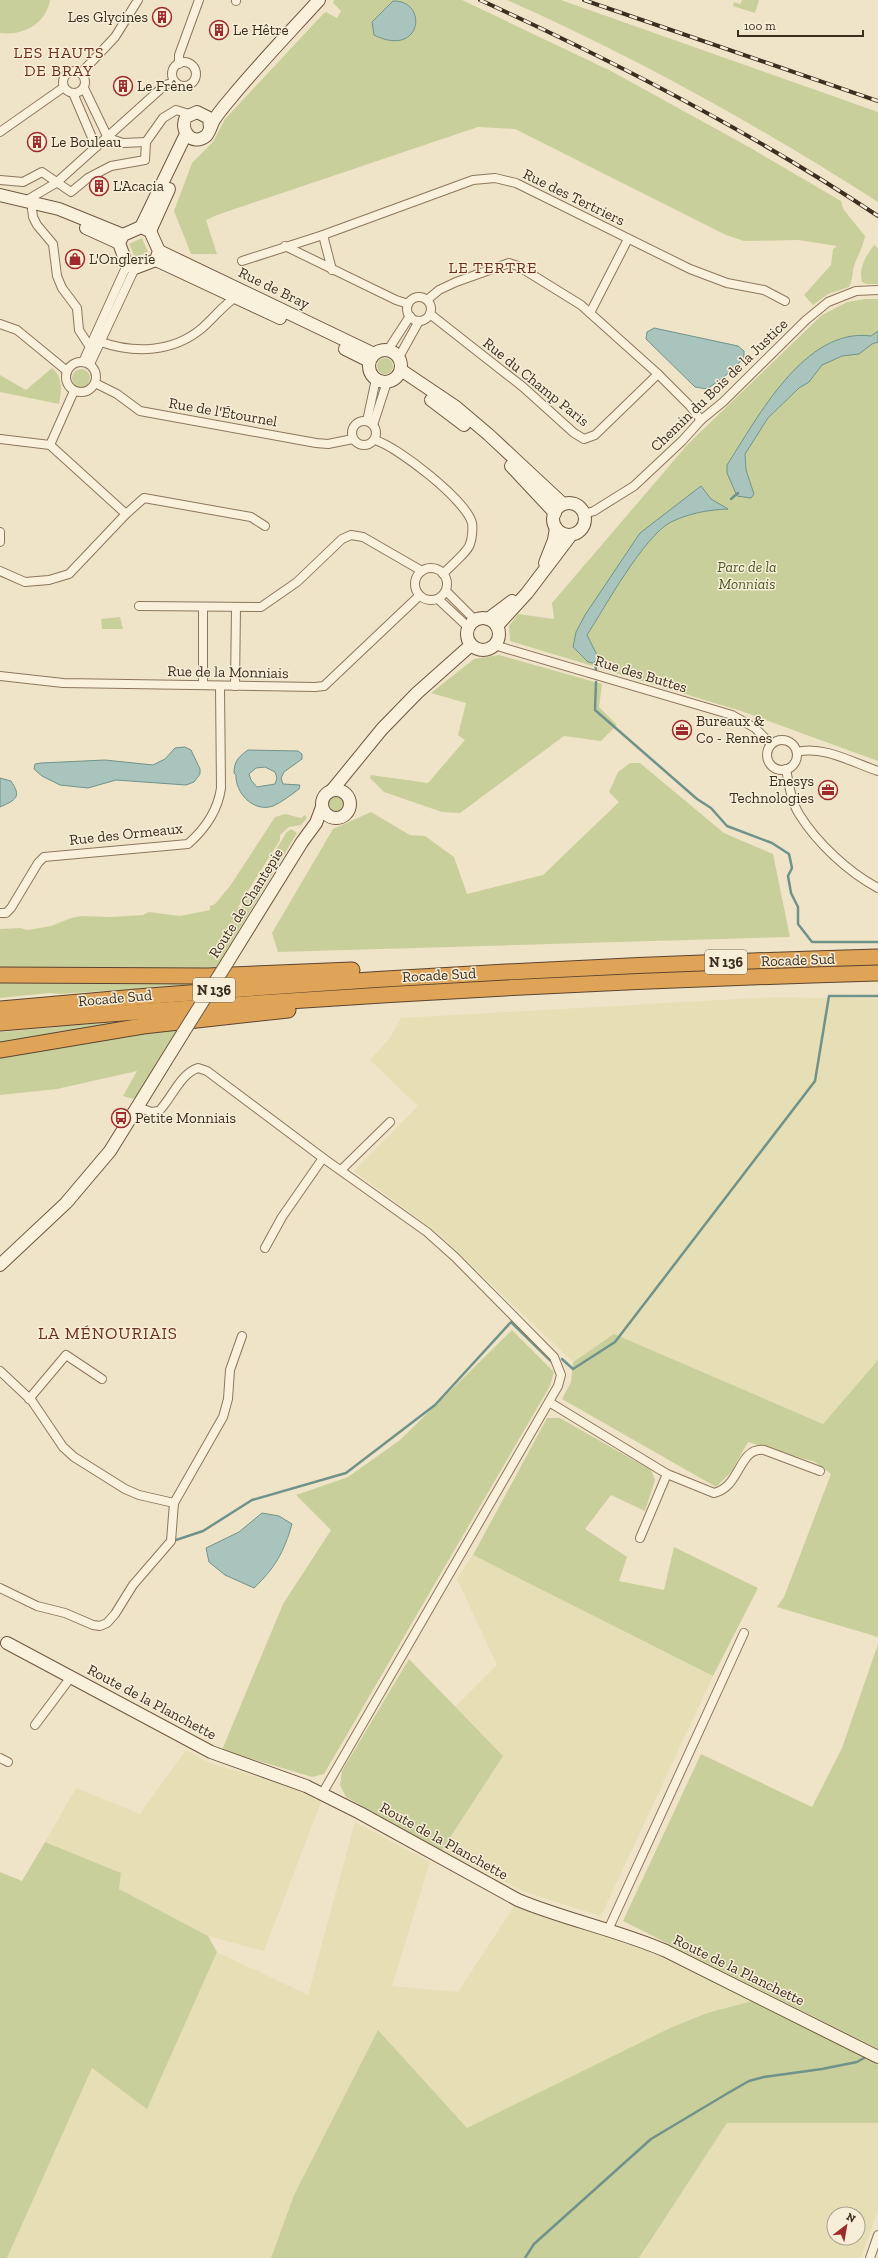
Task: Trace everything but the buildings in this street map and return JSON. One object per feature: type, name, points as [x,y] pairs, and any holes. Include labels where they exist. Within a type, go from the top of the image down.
[{"type":"highway","name":"Rocade Sud","points":[[0,1008],[189,992],[428,976],[670,964],[878,957]]},
{"type":"highway","points":[[0,975],[208,976],[377,970],[428,976]]},
{"type":"highway","name":"Rocade Sud","points":[[0,1023],[212,1005],[384,994],[674,979],[878,973]]},
{"type":"highway","points":[[0,1050],[143,1026],[363,1002],[384,994]]},
{"type":"street","points":[[81,73],[115,37],[138,0]]},
{"type":"street","points":[[179,64],[190,64],[195,75],[192,83],[182,86],[175,82],[172,73],[179,64],[179,55],[199,0]]},
{"type":"street","points":[[191,137],[207,135],[210,128],[231,98],[320,0]]},
{"type":"street","points":[[96,147],[73,93],[64,87],[63,80],[67,74],[73,71],[81,73],[85,81],[84,88],[108,138],[123,143],[146,142]]},
{"type":"street","points":[[0,203],[30,205],[108,138],[165,85],[175,82]]},
{"type":"street","points":[[0,132],[64,87]]},
{"type":"street","points":[[73,93],[80,92],[84,88]]},
{"type":"street","points":[[0,180],[23,182],[42,172],[56,184],[71,192],[111,166],[145,160],[146,142],[163,118],[176,110],[189,114],[202,112],[231,98]]},
{"type":"street","points":[[202,112],[209,118],[210,128]]},
{"type":"street","points":[[189,114],[186,117],[183,126],[191,137]]},
{"type":"street","points":[[0,195],[121,239],[146,229],[191,137]]},
{"type":"street","name":"Rue des Tertriers","points":[[242,261],[323,235],[473,180],[495,178],[516,183],[690,269],[727,283],[764,290],[785,301]]},
{"type":"street","points":[[30,205],[37,225],[52,244],[57,276],[66,293],[77,308],[79,330],[90,346]]},
{"type":"street","points":[[86,363],[90,346],[131,267],[158,256],[146,229]]},
{"type":"street","points":[[323,235],[332,270]]},
{"type":"street","points":[[86,363],[101,342],[131,267],[121,239]]},
{"type":"street","points":[[590,313],[628,239]]},
{"type":"street","points":[[285,246],[332,270],[408,304]]},
{"type":"street","name":"Rue de Bray","points":[[158,256],[236,297],[371,357]]},
{"type":"street","name":"Rue de Bray","points":[[158,256],[371,357]]},
{"type":"street","points":[[427,300],[439,290],[456,282],[509,263],[518,266],[581,305],[658,374],[690,406],[701,420]]},
{"type":"street","name":"Chemin du Bois de la Justice","points":[[585,514],[594,511],[634,486],[682,441],[701,420],[723,402],[806,320],[828,302],[850,293],[878,290]]},
{"type":"street","points":[[101,342],[118,348],[138,350],[155,349],[180,342],[200,330],[236,297]]},
{"type":"street","points":[[394,353],[419,321],[426,319],[430,314],[431,306],[427,300],[416,297],[408,304]]},
{"type":"street","points":[[370,423],[390,377],[394,353],[410,316],[408,304]]},
{"type":"street","name":"Rue du Champ Paris","points":[[430,314],[523,387],[574,433],[584,439],[595,435],[658,374]]},
{"type":"street","points":[[410,316],[419,321]]},
{"type":"street","points":[[0,324],[17,330],[67,371]]},
{"type":"street","points":[[394,353],[378,351],[371,357],[370,371],[390,377],[452,415],[484,441],[559,509]]},
{"type":"street","points":[[86,363],[96,373],[95,383],[86,391],[74,391],[67,382],[67,371],[73,364],[86,363]]},
{"type":"street","name":"Rue de l'Étournel","points":[[95,383],[117,394],[140,411],[316,443],[328,444],[353,439]]},
{"type":"street","points":[[50,445],[74,391]]},
{"type":"street","points":[[370,423],[355,425],[352,432],[353,439],[359,445],[365,446],[375,440]]},
{"type":"street","points":[[370,423],[376,432],[375,440]]},
{"type":"street","points":[[0,439],[50,445],[126,514]]},
{"type":"street","points":[[375,440],[388,445],[410,460],[434,479],[468,513],[472,524],[470,546],[443,574]]},
{"type":"street","points":[[0,571],[25,582],[49,580],[69,574],[126,514],[144,498],[251,517],[264,526]]},
{"type":"street","points":[[438,599],[472,624],[492,622],[527,593],[571,535],[583,528],[585,514],[578,506],[573,503],[559,509],[554,523],[556,528],[554,540],[543,567],[492,622]]},
{"type":"street","points":[[556,528],[565,535],[571,535]]},
{"type":"street","points":[[0,532],[0,542]]},
{"type":"street","points":[[139,606],[260,607],[297,582],[342,539],[351,535],[363,537],[422,571]]},
{"type":"street","points":[[433,568],[443,574],[447,583],[446,591],[438,599],[429,601],[419,596],[416,591],[415,580],[422,571],[433,568]]},
{"type":"street","points":[[446,591],[472,624]]},
{"type":"street","name":"Rue de la Monniais","points":[[0,676],[63,683],[324,686],[419,596]]},
{"type":"street","points":[[203,607],[203,685]]},
{"type":"street","points":[[235,686],[236,607]]},
{"type":"street","points":[[472,624],[467,636],[470,645],[480,650],[485,650],[494,645],[498,638],[492,622]]},
{"type":"street","points":[[345,775],[345,786],[351,805],[347,813],[340,818],[332,817],[324,812],[322,807],[322,798],[333,790],[345,775],[382,729],[417,693],[470,645]]},
{"type":"street","name":"Rue des Buttes","points":[[494,645],[732,715],[755,728],[772,744]]},
{"type":"street","name":"Rue des Ormeaux","points":[[0,913],[11,908],[38,863],[44,857],[188,844],[198,835],[218,804],[220,788],[220,686]]},
{"type":"street","points":[[784,740],[792,744],[797,752],[794,765],[786,769],[777,770],[770,765],[767,752],[772,744],[784,740]]},
{"type":"street","points":[[797,752],[816,752],[828,754],[878,771]]},
{"type":"street","points":[[786,769],[794,803],[799,814],[811,829],[853,872],[878,888]]},
{"type":"street","points":[[333,790],[341,790],[347,794]]},
{"type":"street","name":"Route de Chantepie","points":[[0,1265],[71,1197],[110,1151],[302,842],[316,823],[322,807]]},
{"type":"street","points":[[316,823],[332,817]]},
{"type":"street","points":[[138,1107],[152,1112],[159,1111],[168,1102],[185,1076],[198,1068],[207,1071],[427,1232],[455,1257],[554,1357],[561,1375],[558,1386],[549,1402],[322,1794]]},
{"type":"street","points":[[341,1170],[390,1122]]},
{"type":"street","points":[[264,1248],[282,1217],[324,1158]]},
{"type":"street","points":[[0,1588],[37,1606],[65,1613],[92,1625],[100,1626],[107,1623],[115,1614],[133,1585],[171,1541],[174,1503],[223,1417],[228,1399],[230,1370],[242,1336]]},
{"type":"street","points":[[29,1399],[66,1355],[102,1379]]},
{"type":"street","points":[[0,1371],[29,1399],[63,1447],[74,1457],[125,1489],[139,1495],[174,1503]]},
{"type":"street","points":[[549,1402],[667,1474],[714,1493],[722,1491],[729,1486],[750,1452],[757,1449],[764,1450],[820,1471]]},
{"type":"street","points":[[640,1538],[667,1474]]},
{"type":"street","points":[[608,1930],[744,1633]]},
{"type":"street","name":"Route de la Planchette","points":[[3,1641],[211,1752],[322,1794],[518,1900],[545,1911],[641,1940],[690,1962],[878,2057]]},
{"type":"street","points":[[35,1725],[71,1677]]},
{"type":"street","points":[[0,1758],[8,1762]]},
{"type":"street","points":[[870,2258],[878,2235]]},
{"type":"shaded area","points":[[774,997],[878,999],[878,1360],[823,1424],[614,1334],[573,1362],[439,1234],[354,1171],[418,1106],[370,1060],[390,1038],[401,1018]]},
{"type":"shaded area","points":[[473,1555],[713,1676],[601,1916],[524,1892],[442,1850],[503,1756],[455,1707],[497,1665],[457,1579]]},
{"type":"shaded area","points":[[186,1750],[210,1763],[294,1788],[321,1802],[264,1951],[208,1936],[119,1889],[121,1873],[45,1842],[76,1788],[140,1814]]},
{"type":"shaded area","points":[[355,1822],[430,1862],[392,1986],[458,1992],[514,1906],[554,1921],[633,1944],[752,2001],[707,2013],[670,2028],[467,2128],[378,2030],[294,2195],[271,2258],[7,2258],[92,2068],[147,2108],[217,1952],[308,1995]]},
{"type":"shaded area","points":[[727,2123],[878,2123],[878,2210],[866,2244],[866,2206],[826,2206],[826,2246],[865,2246],[861,2258],[639,2258]]},
{"type":"green space","points":[[0,0],[50,0],[44,16],[32,27],[17,32],[0,33]]},
{"type":"green space","points":[[334,0],[462,0],[611,71],[749,147],[841,201],[844,210],[865,236],[854,266],[849,287],[828,294],[813,305],[804,295],[831,265],[833,249],[837,246],[798,240],[744,241],[726,235],[515,129],[478,127],[217,215],[206,220],[217,254],[191,254],[174,211],[192,163],[213,142],[225,119],[323,14],[326,12],[337,18],[341,11],[333,3]]},
{"type":"green space","points":[[507,0],[561,0],[878,112],[878,202],[788,146],[696,94],[603,45]]},
{"type":"green space","points":[[742,0],[759,0],[755,13],[733,6],[734,2],[740,4]]},
{"type":"green space","points":[[142,238],[148,252],[135,257],[129,244]]},
{"type":"green space","points":[[874,245],[878,248],[878,284],[867,284],[862,282],[861,272],[866,258]]},
{"type":"green space","name":"Parc de la Monniais","points":[[865,299],[878,299],[878,761],[741,711],[510,641],[509,626],[518,614],[554,619],[552,603],[688,444],[822,315],[847,302]]},
{"type":"green space","points":[[382,358],[388,358],[393,363],[391,372],[388,374],[382,374],[377,369],[377,363]]},
{"type":"green space","points":[[52,368],[56,372],[61,384],[59,404],[0,392],[0,375],[26,390]]},
{"type":"green space","points":[[81,369],[87,372],[90,378],[87,384],[81,387],[75,384],[72,378],[75,372]]},
{"type":"green space","points":[[120,617],[123,629],[102,629],[101,619]]},
{"type":"green space","points":[[499,655],[602,684],[599,707],[617,725],[601,741],[564,736],[460,813],[442,812],[384,792],[370,778],[371,775],[428,783],[465,740],[458,735],[466,703],[431,693],[474,659]]},
{"type":"green space","points":[[630,763],[640,763],[724,833],[773,854],[790,937],[278,952],[272,933],[333,829],[371,812],[410,835],[425,836],[454,857],[467,894],[543,875],[619,802],[609,792],[618,772]]},
{"type":"green space","points":[[336,795],[342,798],[345,804],[342,810],[336,813],[330,810],[327,804],[330,798]]},
{"type":"green space","points":[[285,814],[301,818],[305,815],[307,818],[301,825],[289,827],[280,835],[280,840],[238,907],[241,908],[286,833],[291,829],[297,833],[216,968],[208,970],[0,970],[0,929],[20,928],[28,930],[51,926],[71,918],[82,916],[111,917],[143,915],[149,912],[180,916],[210,910],[210,906],[215,904],[230,886],[275,817]]},
{"type":"green space","points":[[0,980],[209,980],[207,984],[60,994],[50,993],[0,998]]},
{"type":"green space","points":[[159,1018],[0,1048],[0,1032]]},
{"type":"green space","points":[[168,1029],[177,1031],[167,1052],[134,1099],[123,1096],[137,1071],[57,1089],[0,1095],[0,1056],[153,1031],[156,1033],[160,1030]]},
{"type":"green space","points":[[512,1330],[554,1372],[550,1386],[324,1774],[312,1777],[222,1750],[283,1604],[331,1530],[296,1495],[348,1477],[400,1440]]},
{"type":"green space","points":[[614,1334],[823,1424],[878,1360],[878,1637],[777,1607],[784,1597],[831,1474],[815,1462],[748,1442],[731,1472],[716,1487],[562,1399],[571,1382],[573,1362]]},
{"type":"green space","points":[[547,1418],[560,1418],[651,1470],[655,1480],[645,1511],[611,1495],[585,1529],[627,1557],[619,1581],[664,1590],[674,1547],[758,1588],[713,1676],[473,1555]]},
{"type":"green space","points":[[878,1644],[878,2049],[623,1921],[701,1754],[812,1807],[842,1748]]},
{"type":"green space","points":[[409,1659],[503,1756],[442,1850],[346,1797],[340,1785],[342,1771]]},
{"type":"green space","points":[[45,1842],[121,1873],[119,1889],[208,1936],[217,1952],[147,2109],[92,2068],[7,2258],[0,2258],[0,1872],[22,1881]]},
{"type":"green space","points":[[752,2001],[878,2065],[878,2123],[727,2123],[639,2258],[271,2258],[294,2195],[378,2030],[467,2128],[670,2028],[707,2013]]},
{"type":"water","points":[[393,1],[404,3],[412,9],[415,18],[415,27],[411,35],[402,40],[390,40],[374,35],[372,22]]},
{"type":"water","points":[[654,328],[738,346],[744,351],[744,358],[724,377],[707,389],[695,387],[646,339],[647,332]]},
{"type":"water","points":[[878,331],[878,342],[872,344],[859,354],[842,356],[822,365],[809,382],[799,388],[768,418],[745,454],[746,470],[754,494],[751,498],[737,496],[727,473],[727,465],[753,423],[786,379],[805,360],[825,346],[847,337],[871,336]]},
{"type":"water","points":[[701,486],[711,499],[728,509],[699,512],[685,516],[671,522],[660,530],[649,542],[614,591],[587,635],[598,657],[596,664],[588,662],[573,647],[576,632],[585,615],[640,533]]},
{"type":"water","points":[[185,747],[191,750],[200,769],[200,774],[194,782],[186,785],[116,780],[88,788],[60,785],[42,776],[34,769],[35,764],[41,763],[105,760],[153,765],[165,759],[175,748]]},
{"type":"water","points":[[248,750],[298,751],[302,754],[302,759],[284,772],[281,778],[283,784],[300,785],[299,789],[273,806],[259,807],[247,800],[242,795],[234,773],[239,757]],"holes":[[[265,767],[275,772],[277,778],[275,784],[257,787],[251,780],[249,774],[256,768]]]},
{"type":"water","points":[[0,778],[11,781],[17,794],[13,800],[0,807]]},
{"type":"water","points":[[262,1513],[279,1516],[292,1524],[286,1543],[278,1559],[268,1574],[254,1588],[225,1575],[209,1562],[206,1548],[239,1532]]},
{"type":"waterway","points":[[731,499],[738,493]]},
{"type":"waterway","points":[[595,662],[596,670]]},
{"type":"waterway","points":[[596,682],[595,710],[697,799],[711,808],[727,826],[772,843],[789,854],[792,868],[788,876],[791,893],[798,907],[798,924],[812,942],[878,942]]},
{"type":"waterway","points":[[562,1359],[573,1369],[615,1342],[815,1081],[829,996],[878,996]]},
{"type":"waterway","points":[[176,1540],[203,1531],[252,1500],[346,1473],[435,1405],[511,1322],[552,1362]]},
{"type":"waterway","points":[[525,2258],[534,2244],[651,2139],[728,2093],[749,2081],[764,2077],[822,2069],[857,2062],[864,2058]]},
{"type":"railway","points":[[480,0],[532,24],[684,100],[782,156],[878,216]]},
{"type":"railway","points":[[584,0],[878,101]]},
{"type":"place","name":"Les Glycines","points":[[162,17]]},
{"type":"place","name":"Le Hêtre","points":[[219,30]]},
{"type":"place","name":"Le Frêne","points":[[123,86]]},
{"type":"place","name":"Le Bouleau","points":[[37,142]]},
{"type":"place","name":"L'Acacia","points":[[99,186]]},
{"type":"place","name":"L'Onglerie","points":[[75,259]]},
{"type":"place","name":"Bureaux & Co - Rennes","points":[[682,730]]},
{"type":"place","name":"Enesys Technologies","points":[[828,790]]},
{"type":"place","name":"Petite Monniais","points":[[121,1118]]},
{"type":"district","name":"LES HAUTS DE BRAY","points":[[59,61]]},
{"type":"district","name":"LE TERTRE","points":[[493,267]]},
{"type":"district","name":"LA MÉNOURIAIS","points":[[108,1333]]}]
